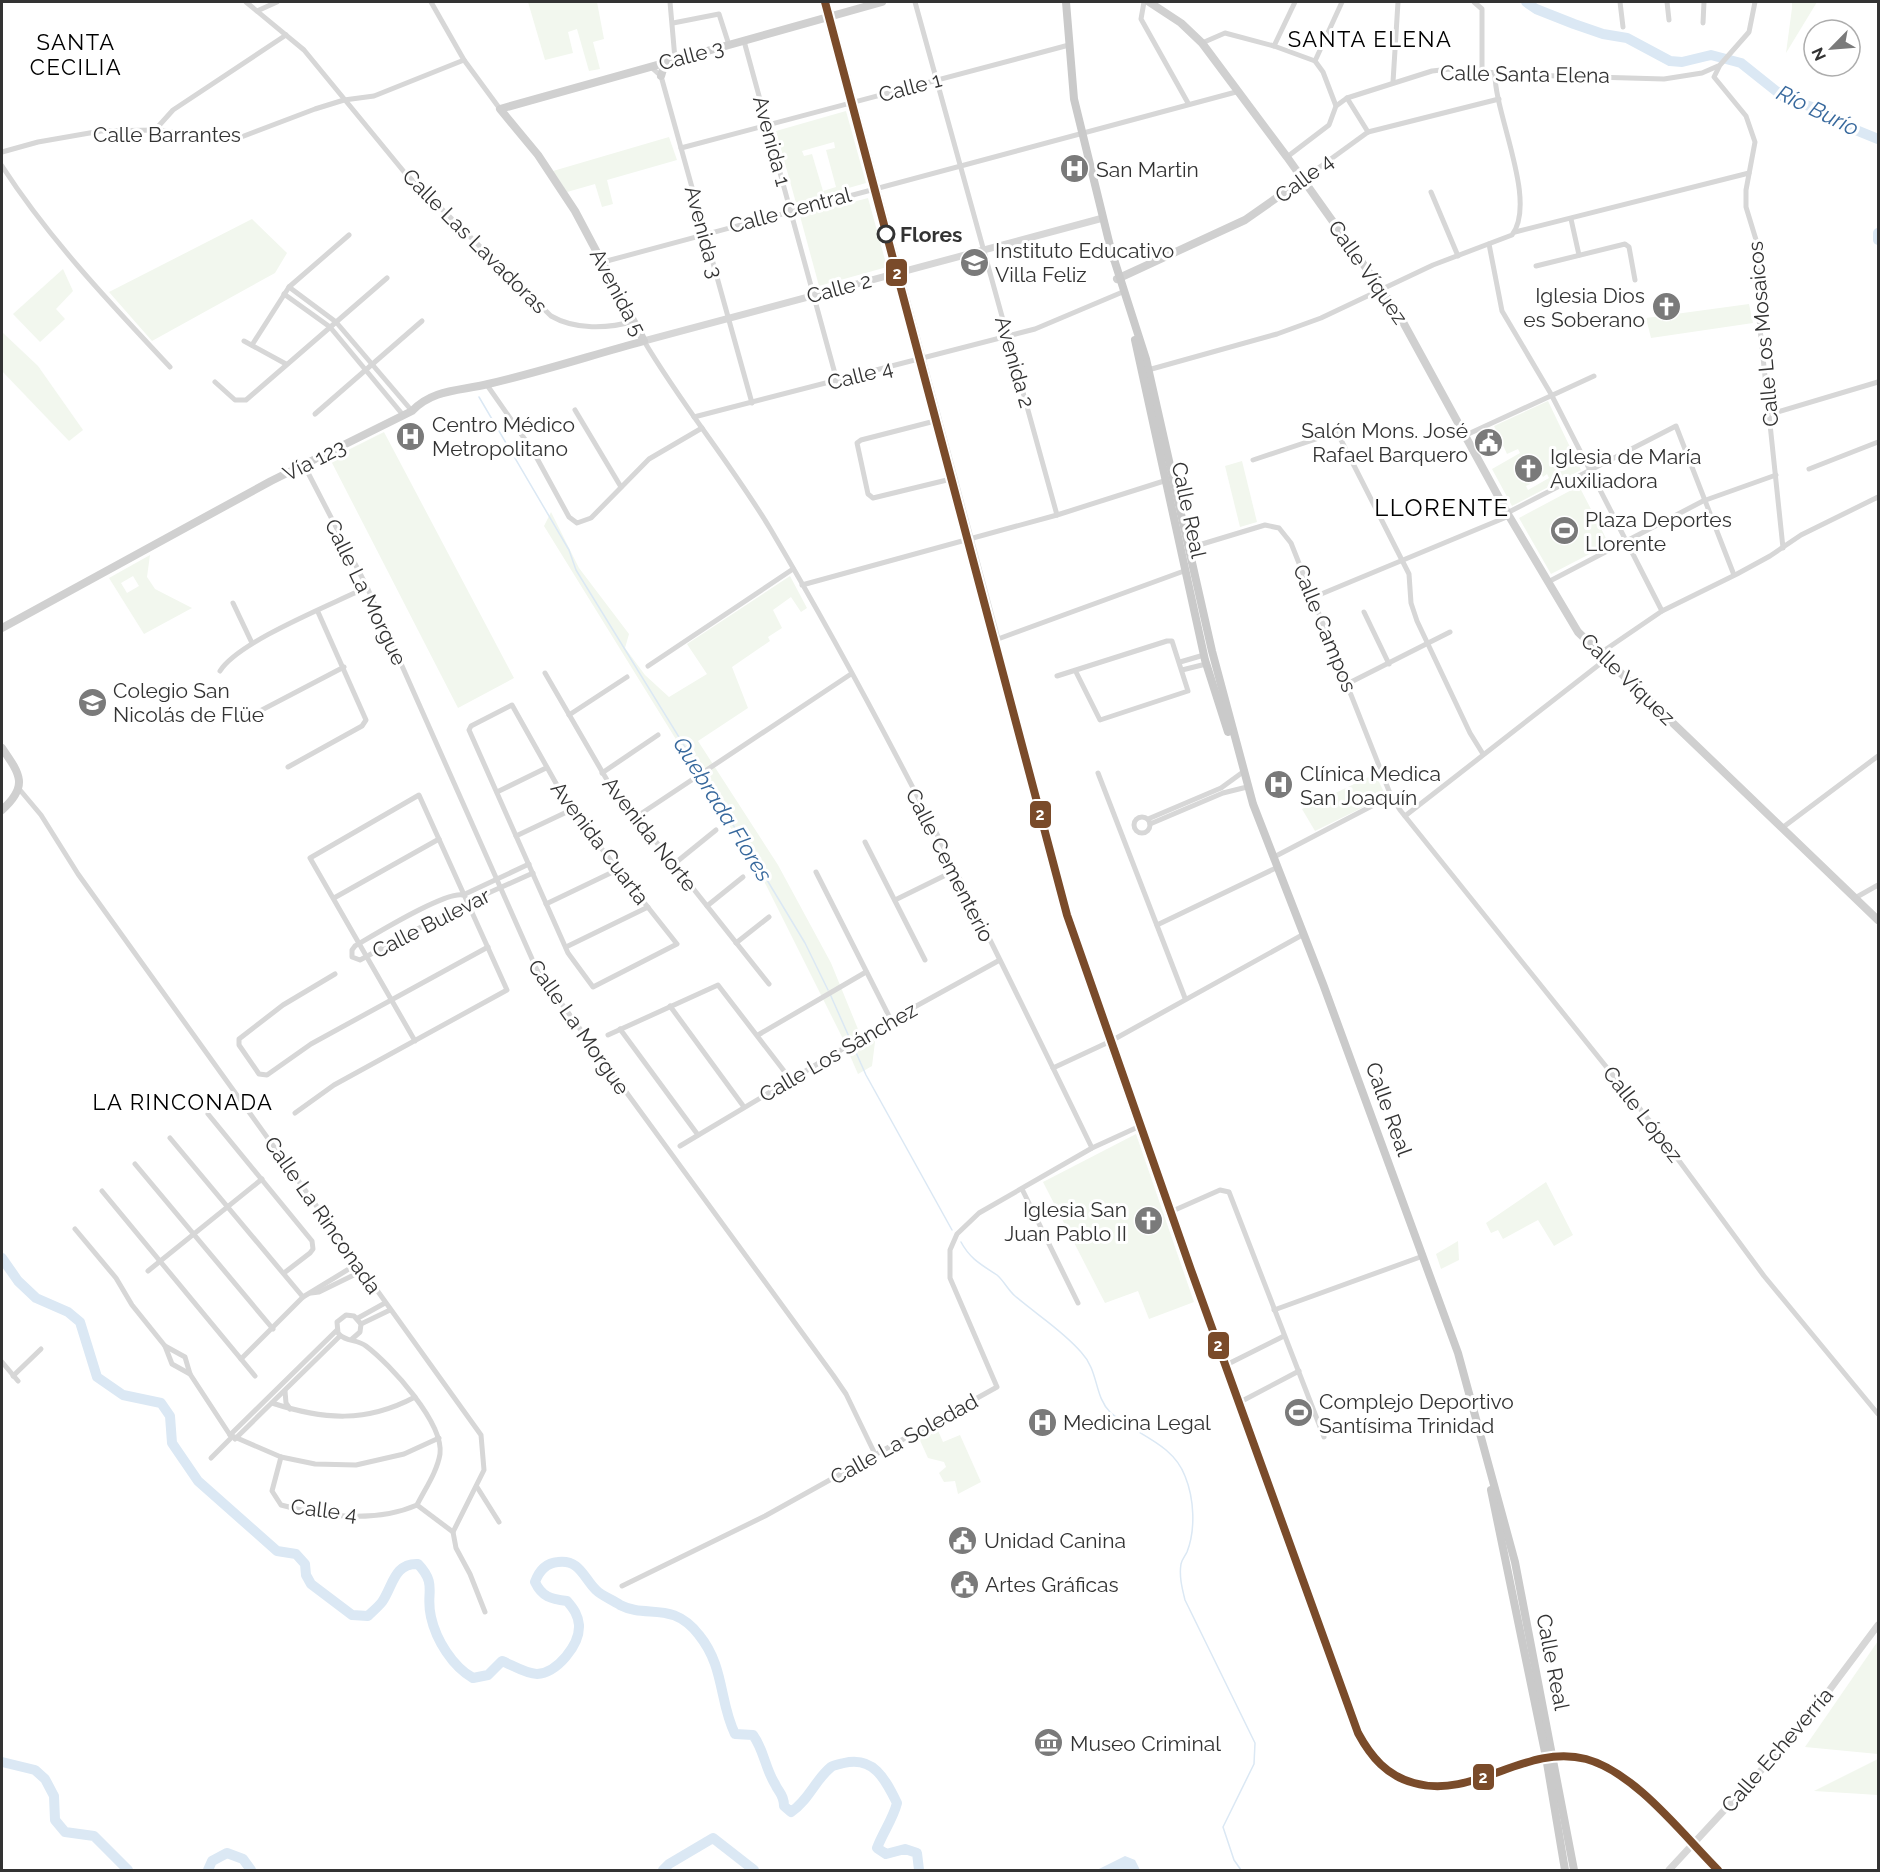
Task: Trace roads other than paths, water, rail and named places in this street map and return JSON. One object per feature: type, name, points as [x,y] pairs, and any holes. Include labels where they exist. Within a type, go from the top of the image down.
[{"type":"main road","name":"Calle 3","points":[[500,109],[882,2]]},
{"type":"main road","name":"Calle Real","points":[[1066,2],[1071,78],[1082,133],[1112,253],[1165,443],[1201,603],[1247,787],[1304,934],[1458,1353],[1515,1562],[1574,1870]]},
{"type":"main road","name":"Calle Víquez","points":[[1149,2],[1181,23],[1202,44],[1287,157],[1382,291],[1407,328],[1508,515],[1578,632],[1878,920]]},
{"type":"main road","points":[[661,76],[664,66],[673,60]]},
{"type":"main road","name":"Avenida 5","points":[[500,109],[548,169],[603,262],[644,341]]},
{"type":"main road","name":"Calle 4","points":[[1120,278],[1245,220],[1302,180]]},
{"type":"main road","name":"Vía 123","points":[[2,628],[304,465],[412,411],[422,401],[437,395],[488,385],[644,341]]},
{"type":"main road","name":"Calle Real","points":[[1146,371],[1164,482],[1205,659],[1243,772]]},
{"type":"main road","points":[[1165,443],[1163,453],[1167,474],[1164,482],[1168,483],[1177,501]]},
{"type":"main road","points":[[1173,516],[1184,545],[1188,548],[1187,566],[1184,571],[1189,575],[1201,603]]},
{"type":"main road","points":[[2,748],[19,778],[20,790],[16,798],[2,810]]},
{"type":"main road","name":"Calle Real","points":[[1487,1463],[1499,1538],[1546,1756],[1567,1870]]},
{"type":"main road","points":[[1499,1538],[1515,1562],[1509,1587]]},
{"type":"street","points":[[246,2],[304,50],[344,100]]},
{"type":"street","points":[[257,11],[277,2]]},
{"type":"street","name":"Avenida 5","points":[[431,2],[464,60],[500,109]]},
{"type":"street","points":[[670,2],[673,60]]},
{"type":"street","points":[[822,2],[829,16]]},
{"type":"street","points":[[828,2],[829,16],[897,272],[937,421],[955,478],[990,635],[998,639],[1184,571]]},
{"type":"street","name":"Avenida 2","points":[[915,2],[1057,515]]},
{"type":"street","points":[[1144,2],[1140,15],[1188,103]]},
{"type":"street","points":[[1274,46],[1295,2]]},
{"type":"street","points":[[1315,61],[1342,2]]},
{"type":"street","points":[[1393,82],[1398,2]]},
{"type":"street","points":[[1474,2],[1482,9],[1482,71]]},
{"type":"street","points":[[1620,2],[1623,27]]},
{"type":"street","points":[[1667,2],[1669,20]]},
{"type":"street","points":[[1702,23],[1704,2]]},
{"type":"street","points":[[1716,81],[1714,75],[1720,65],[1749,32],[1755,2]]},
{"type":"street","points":[[672,22],[718,14],[729,45]]},
{"type":"street","points":[[1202,44],[1225,33],[1274,46],[1315,61],[1323,72],[1336,106]]},
{"type":"street","points":[[155,130],[173,110],[286,35]]},
{"type":"street","name":"Avenida 1","points":[[744,41],[837,381]]},
{"type":"street","name":"Calle 1","points":[[681,148],[1069,45]]},
{"type":"street","name":"Calle Barrantes","points":[[2,152],[77,134],[155,130],[236,139],[344,100],[374,96],[464,60]]},
{"type":"street","name":"Calle Santa Elena","points":[[1287,157],[1329,125],[1336,106],[1347,98],[1431,71],[1664,79],[1702,73],[1720,65]]},
{"type":"street","points":[[649,67],[661,76]]},
{"type":"street","points":[[1495,73],[1499,99],[1510,139],[1519,201],[1520,214],[1515,232]]},
{"type":"street","name":"Calle Los Mosaicos","points":[[1702,73],[1716,81],[1737,103],[1751,128],[1755,142],[1746,207],[1757,243],[1759,319],[1771,414],[1783,548]]},
{"type":"street","name":"Avenida 3","points":[[661,76],[752,403]]},
{"type":"street","name":"Calle Central","points":[[603,262],[791,209],[1236,92]]},
{"type":"street","points":[[1347,98],[1368,132]]},
{"type":"street","name":"Calle 4","points":[[1302,180],[1368,132],[1499,99]]},
{"type":"street","name":"Calle Las Lavadoras","points":[[344,100],[405,173],[551,316],[559,321],[593,328],[619,326],[634,321]]},
{"type":"street","points":[[2,166],[40,222],[95,288],[170,367]]},
{"type":"street","points":[[1146,371],[1277,334],[1382,291],[1410,275],[1515,232],[1749,173]]},
{"type":"street","points":[[1431,192],[1458,256]]},
{"type":"street","name":"Calle 2","points":[[644,341],[1103,218]]},
{"type":"street","points":[[1570,219],[1579,255]]},
{"type":"street","points":[[252,345],[289,287],[350,235]]},
{"type":"street","points":[[1489,244],[1502,311],[1551,394],[1662,611]]},
{"type":"street","points":[[1536,266],[1626,244],[1629,247],[1635,280]]},
{"type":"street","points":[[215,382],[235,400],[243,402],[387,278]]},
{"type":"street","points":[[289,287],[336,321],[412,411]]},
{"type":"street","name":"Calle 4","points":[[694,417],[921,360],[1048,325],[1124,291]]},
{"type":"street","points":[[284,294],[330,327],[403,415]]},
{"type":"street","points":[[315,414],[422,321]]},
{"type":"street","points":[[244,341],[286,364]]},
{"type":"street","name":"Avenida 5","points":[[644,341],[754,504],[802,585]]},
{"type":"street","points":[[1466,435],[1594,376]]},
{"type":"street","points":[[1771,414],[1878,382]]},
{"type":"street","points":[[488,385],[533,451],[572,520],[582,523],[589,519],[650,459],[702,428]]},
{"type":"street","points":[[575,410],[621,487]]},
{"type":"street","points":[[937,421],[861,440],[857,443],[868,494],[873,498],[955,478]]},
{"type":"street","points":[[937,421],[948,480],[998,639]]},
{"type":"street","points":[[1314,597],[1508,515],[1676,426],[1703,501],[1734,576]]},
{"type":"street","points":[[1253,460],[1337,432],[1411,581],[1413,612],[1470,734],[1483,754]]},
{"type":"street","points":[[1809,468],[1878,441]]},
{"type":"street","name":"Calle La Morgue","points":[[304,465],[367,587],[526,949],[550,991],[833,1375],[846,1394],[875,1454]]},
{"type":"street","points":[[1548,582],[1703,501],[1776,475]]},
{"type":"street","points":[[802,585],[1057,515],[1164,482]]},
{"type":"street","points":[[1405,816],[1662,611],[1734,576],[1801,535],[1878,497]]},
{"type":"street","name":"Calle Campos","points":[[1188,548],[1257,527],[1275,526],[1289,539],[1314,597],[1391,796],[1405,816]]},
{"type":"street","points":[[648,666],[793,568]]},
{"type":"street","name":"Calle Cementerio","points":[[802,585],[954,870],[1092,1148]]},
{"type":"street","points":[[220,671],[232,656],[252,643],[367,587]]},
{"type":"street","points":[[233,603],[252,643]]},
{"type":"street","points":[[288,767],[362,726],[366,720],[318,612]]},
{"type":"street","points":[[1364,612],[1389,664]]},
{"type":"street","points":[[1347,684],[1450,632]]},
{"type":"street","points":[[1057,676],[1075,670],[1167,641],[1175,645],[1188,688],[1184,694],[1100,720],[1075,670]]},
{"type":"street","points":[[1180,662],[1205,659]]},
{"type":"street","points":[[1182,670],[1205,659]]},
{"type":"street","points":[[254,714],[344,667]]},
{"type":"street","name":"Avenida Norte","points":[[545,673],[602,773],[769,984]]},
{"type":"street","points":[[636,817],[851,674]]},
{"type":"street","points":[[569,715],[627,676]]},
{"type":"street","name":"Avenida Cuarta","points":[[497,792],[470,728],[512,705],[571,810],[677,945],[591,987],[566,947]]},
{"type":"street","points":[[602,773],[658,735]]},
{"type":"street","points":[[1782,828],[1878,756]]},
{"type":"street","points":[[546,768],[497,792],[566,947],[648,908]]},
{"type":"street","points":[[1098,772],[1185,998]]},
{"type":"street","points":[[1222,791],[1243,772]]},
{"type":"street","points":[[1149,822],[1222,791],[1247,787]]},
{"type":"street","name":"Calle La Rinconada","points":[[20,790],[41,815],[78,874],[481,1435],[484,1470],[477,1487]]},
{"type":"street","points":[[295,1113],[334,1086],[507,990],[466,903],[420,795],[310,858],[415,1041]]},
{"type":"street","points":[[1274,856],[1391,796]]},
{"type":"street","points":[[516,836],[571,810]]},
{"type":"street","name":"Calle López","points":[[1405,816],[1649,1120],[1764,1276],[1878,1414]]},
{"type":"street","points":[[674,864],[716,830]]},
{"type":"street","points":[[334,898],[439,839]]},
{"type":"street","points":[[865,842],[925,960]]},
{"type":"street","name":"Calle Bulevar","points":[[529,864],[463,895],[455,893],[428,906],[360,943],[352,950],[352,957],[357,960],[368,956],[466,903],[533,873]]},
{"type":"street","points":[[1157,925],[1278,867]]},
{"type":"street","points":[[546,904],[619,869]]},
{"type":"street","points":[[895,900],[954,870]]},
{"type":"street","points":[[816,872],[891,1020]]},
{"type":"street","points":[[707,906],[743,877]]},
{"type":"street","points":[[1855,898],[1878,885]]},
{"type":"street","points":[[736,943],[769,917]]},
{"type":"street","points":[[1053,1068],[1108,1042],[1304,934]]},
{"type":"street","points":[[336,974],[283,1005],[239,1039],[239,1045],[257,1073],[265,1076],[311,1044],[488,947]]},
{"type":"street","name":"Calle Los Sánchez","points":[[680,1146],[891,1020],[998,961]]},
{"type":"street","points":[[758,1035],[866,972]]},
{"type":"street","points":[[608,1035],[718,985],[791,1080]]},
{"type":"street","points":[[670,1006],[744,1107]]},
{"type":"street","points":[[621,1029],[698,1135]]},
{"type":"street","points":[[1108,1042],[1208,1324],[1228,1364],[1242,1401],[1299,1371]]},
{"type":"street","points":[[208,1114],[314,1245],[310,1253],[284,1274]]},
{"type":"street","name":"Calle La Soledad","points":[[622,1586],[702,1549],[997,1387],[950,1278],[950,1250],[964,1225],[1092,1148],[1138,1127]]},
{"type":"street","points":[[170,1138],[284,1274],[307,1295]]},
{"type":"street","points":[[135,1164],[273,1329]]},
{"type":"street","points":[[148,1271],[262,1179]]},
{"type":"street","points":[[1022,1189],[1078,1303]]},
{"type":"street","points":[[1168,1213],[1220,1190],[1229,1192],[1324,1437]]},
{"type":"street","points":[[102,1191],[255,1376]]},
{"type":"street","points":[[75,1229],[116,1278],[132,1305],[165,1346],[172,1364],[190,1374]]},
{"type":"street","points":[[1274,1310],[1423,1256]]},
{"type":"street","points":[[241,1359],[307,1295],[357,1264]]},
{"type":"street","points":[[307,1295],[319,1292],[362,1271]]},
{"type":"street","points":[[358,1318],[385,1303]]},
{"type":"street","points":[[352,1339],[361,1326],[390,1310]]},
{"type":"street","points":[[232,1437],[244,1431],[338,1333],[337,1322],[342,1316],[350,1314],[358,1318],[367,1347]]},
{"type":"street","points":[[338,1333],[367,1347],[415,1396],[439,1438],[440,1453],[436,1468],[417,1505],[453,1532]]},
{"type":"street","points":[[211,1458],[232,1437],[238,1426],[338,1333]]},
{"type":"street","points":[[1228,1364],[1284,1336]]},
{"type":"street","points":[[165,1346],[181,1353],[190,1374],[232,1437],[281,1457],[315,1464],[356,1465],[404,1454],[439,1438]]},
{"type":"street","points":[[13,1376],[41,1349]]},
{"type":"street","points":[[2,1362],[18,1381]]},
{"type":"street","points":[[285,1390],[286,1402],[291,1409]]},
{"type":"street","points":[[272,1403],[291,1409],[346,1418],[384,1412],[415,1396]]},
{"type":"street","points":[[219,1417],[225,1423],[238,1426]]},
{"type":"street","points":[[244,1431],[250,1445]]},
{"type":"street","name":"Calle 4","points":[[281,1457],[272,1491],[281,1505],[351,1516],[385,1516],[417,1505]]},
{"type":"street","points":[[485,1612],[470,1574],[456,1548],[453,1532],[477,1487],[499,1522]]},
{"type":"street","name":"Calle Echeverría","points":[[1669,1870],[1804,1724],[1878,1625]]},
{"type":"waterway","name":"Río Burío","points":[[1526,2],[1536,9],[1574,24],[1603,34],[1627,38],[1670,61],[1682,62],[1711,55],[1741,63],[1785,98],[1821,110],[1846,126],[1878,139]]},
{"type":"waterway","name":"Río Burío","points":[[1878,233],[1878,240]]},
{"type":"waterway","name":"Quebrada Flores","points":[[479,397],[569,550],[576,570],[805,943],[828,990]]},
{"type":"waterway","name":"Quebrada Flores","points":[[830,994],[866,1075],[952,1230]]},
{"type":"waterway","name":"Quebrada Flores","points":[[961,1242],[972,1257],[997,1275],[1015,1296],[1074,1344],[1087,1359],[1101,1399],[1110,1412],[1162,1447],[1179,1464],[1185,1476],[1193,1514],[1190,1543],[1180,1568],[1185,1600],[1255,1743],[1254,1764],[1223,1827],[1234,1860],[1241,1870]]},
{"type":"waterway","points":[[2,1258],[18,1281],[36,1298],[68,1312],[80,1322],[97,1377],[123,1395],[161,1403],[170,1416],[172,1443],[198,1481],[277,1551],[296,1554],[305,1564],[306,1575],[311,1584],[352,1615],[368,1616],[382,1602],[399,1571],[404,1567],[418,1564],[428,1578],[433,1626],[446,1652],[459,1667],[473,1678],[488,1675],[502,1661],[528,1673],[537,1674],[552,1669],[566,1657],[576,1641],[579,1625],[578,1618],[567,1601],[548,1596],[535,1582],[541,1571],[550,1564],[558,1562],[572,1564],[581,1571],[598,1592],[620,1605],[640,1611],[669,1614],[689,1624],[699,1635],[718,1672],[726,1710],[735,1734],[753,1735],[784,1806],[791,1812],[803,1802],[832,1766],[854,1762],[871,1766],[877,1771],[897,1803],[877,1848],[886,1854],[905,1849],[917,1853],[919,1870]]},
{"type":"waterway","points":[[2,1762],[35,1770],[45,1779],[54,1796],[55,1820],[65,1832],[94,1836],[128,1870]]},
{"type":"waterway","points":[[663,1870],[669,1864],[713,1838],[754,1870]]},
{"type":"waterway","points":[[208,1870],[212,1861],[227,1853],[243,1859],[251,1870]]},
{"type":"rail line","name":"2","points":[[825,2],[1067,915],[1191,1270],[1358,1733],[1374,1758],[1396,1776],[1414,1783],[1436,1786],[1479,1779],[1542,1758],[1564,1756],[1586,1759],[1604,1766],[1640,1791],[1718,1870]]},
{"type":"place","name":"San Martin","points":[[1075,169]]},
{"type":"place","name":"Flores","points":[[886,234]]},
{"type":"place","name":"Instituto Educativo Villa Feliz","points":[[974,262]]},
{"type":"place","name":"Iglesia Dios es Soberano","points":[[1666,307]]},
{"type":"place","name":"Centro Médico Metropolitano","points":[[411,436]]},
{"type":"place","name":"Salón Mons. José Rafael Barquero","points":[[1489,442]]},
{"type":"place","name":"Iglesia de María Auxiliadora","points":[[1529,468]]},
{"type":"place","name":"Plaza Deportes Llorente","points":[[1564,531]]},
{"type":"place","name":"Colegio San Nicolás de Flüe","points":[[92,702]]},
{"type":"place","name":"Clínica Medica San Joaquín","points":[[1279,785]]},
{"type":"place","name":"Iglesia San Juan Pablo II","points":[[1148,1221]]},
{"type":"place","name":"Complejo Deportivo Santísima Trinidad","points":[[1298,1413]]},
{"type":"place","name":"Medicina Legal","points":[[1042,1422]]},
{"type":"place","name":"Unidad Canina","points":[[963,1540]]},
{"type":"place","name":"Artes Gráficas","points":[[964,1584]]},
{"type":"place","name":"Museo Criminal","points":[[1049,1743]]},
{"type":"district","name":"SANTA ELENA","points":[[1370,39]]},
{"type":"district","name":"SANTA CECILIA","points":[[76,54]]},
{"type":"district","name":"LLORENTE","points":[[1442,507]]},
{"type":"district","name":"LA RINCONADA","points":[[183,1102]]}]
